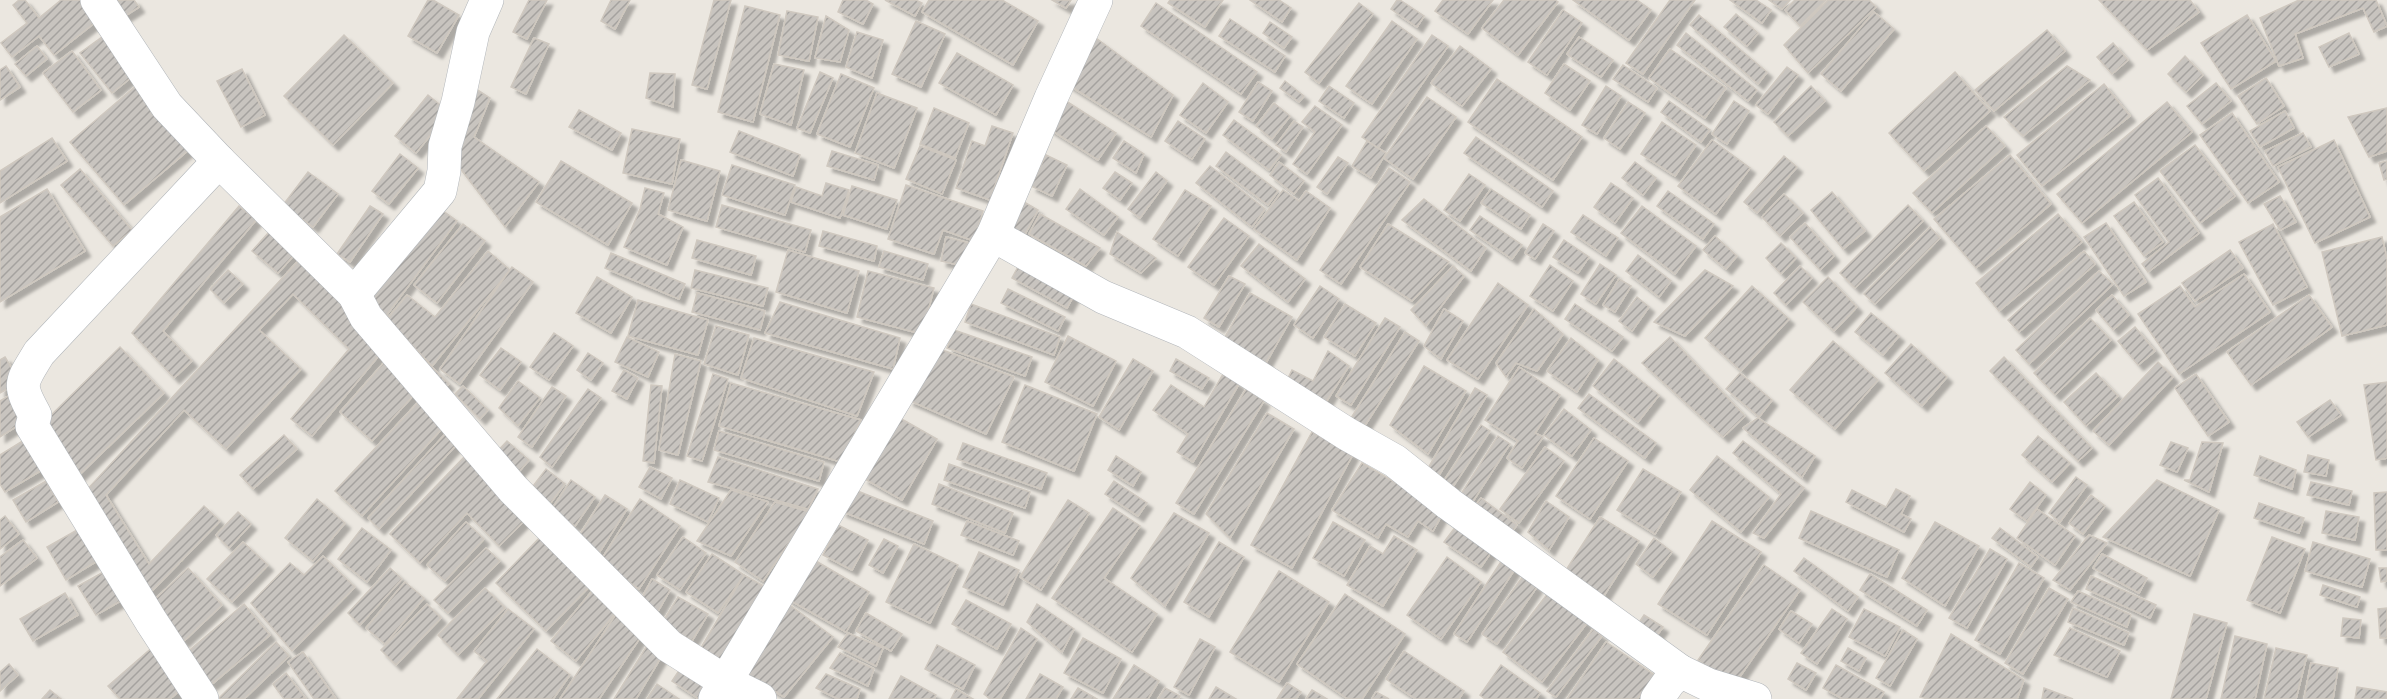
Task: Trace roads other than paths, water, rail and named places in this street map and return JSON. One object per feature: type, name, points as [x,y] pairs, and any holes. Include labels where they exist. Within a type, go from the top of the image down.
[{"type":"street","points":[[97,0],[167,106],[219,161],[354,294],[366,316],[513,489],[669,646],[720,691],[760,699]]},
{"type":"street","points":[[354,294],[440,191],[446,146],[473,32],[487,0]]},
{"type":"street","points":[[720,691],[993,235],[1050,98],[1096,0]]},
{"type":"street","points":[[202,699],[151,621],[32,426],[34,415],[22,392],[23,380],[39,353],[219,161]]},
{"type":"street","points":[[993,235],[1103,297],[1187,332],[1347,434],[1395,461],[1449,504],[1680,671],[1709,685],[1755,699]]},
{"type":"street","points":[[1657,699],[1680,671]]}]
